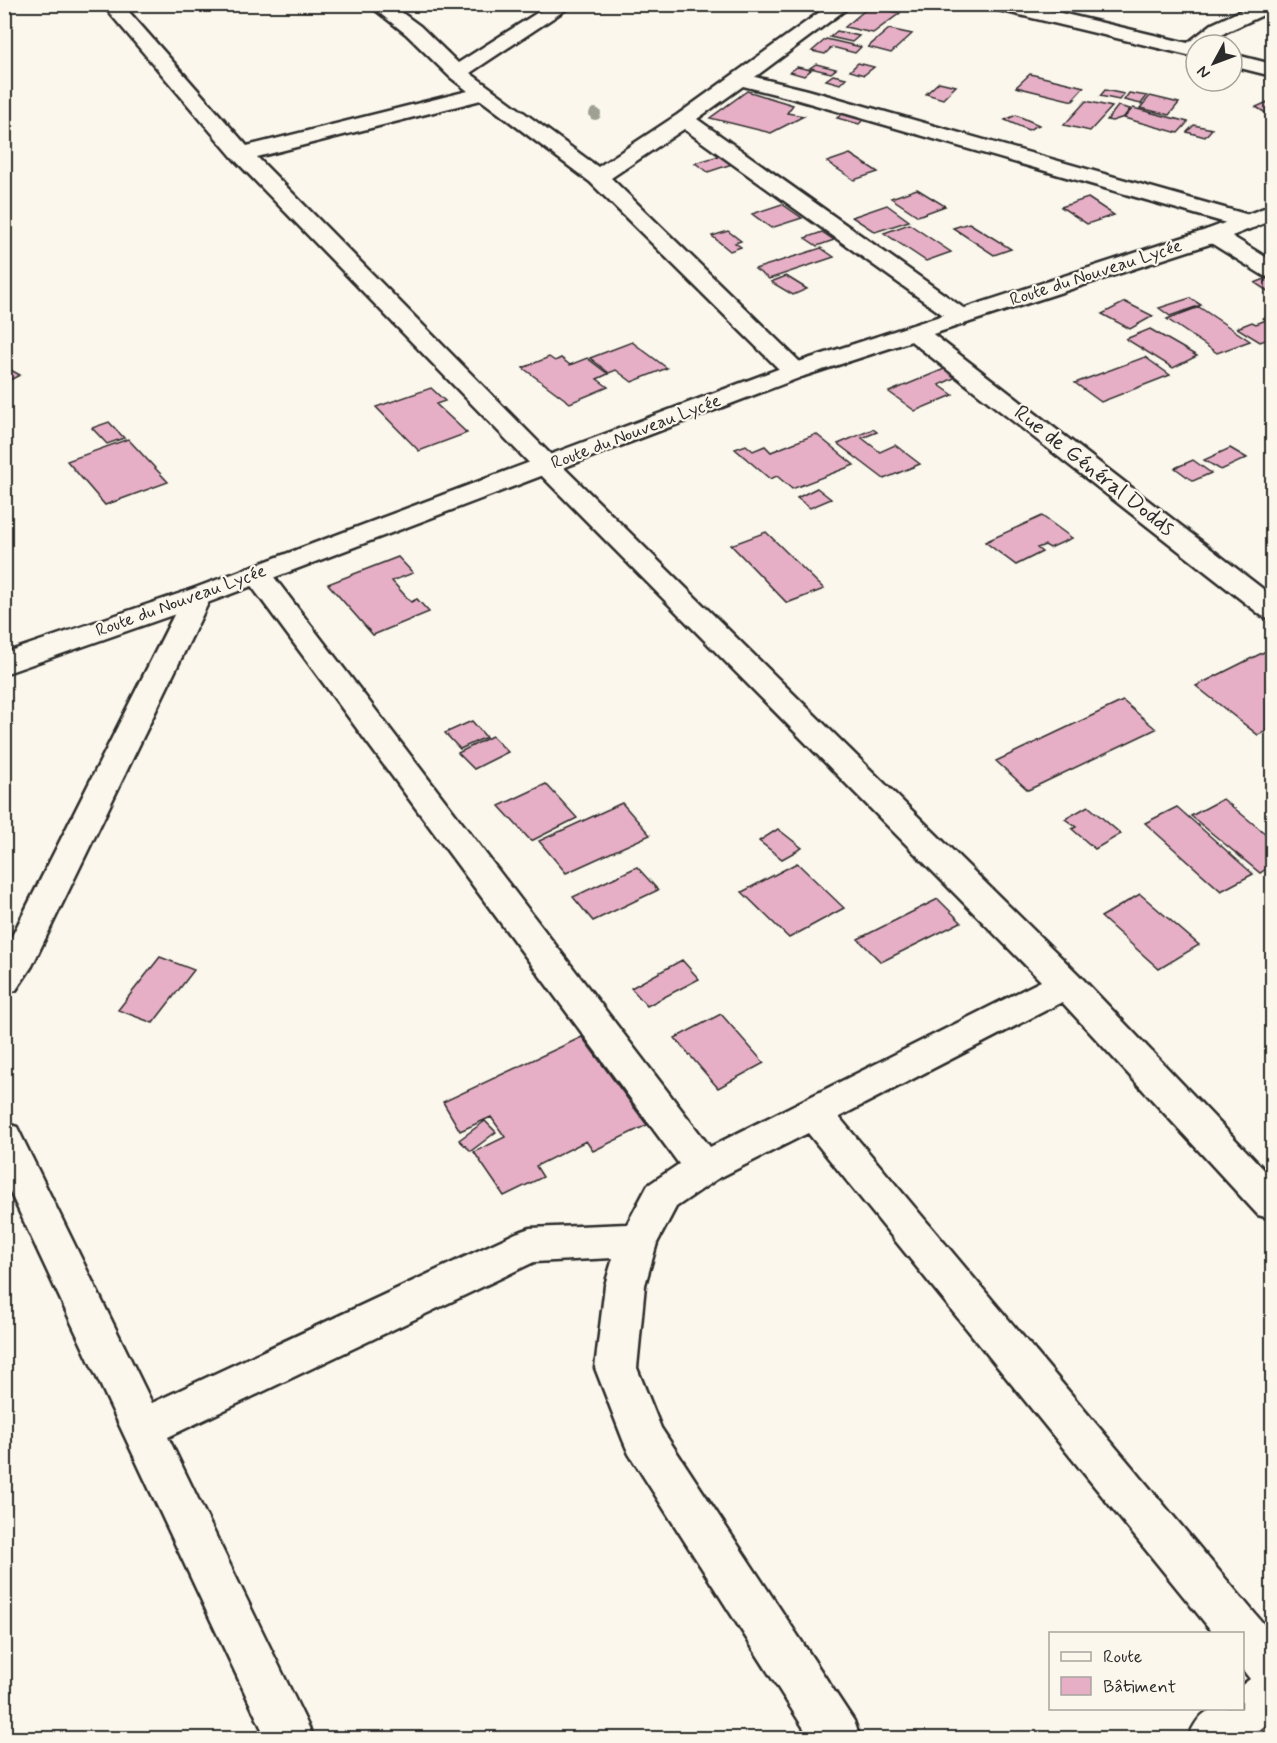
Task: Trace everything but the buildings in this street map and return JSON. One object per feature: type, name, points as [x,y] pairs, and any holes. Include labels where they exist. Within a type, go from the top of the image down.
[{"type":"street","points":[[111,4],[242,154],[547,466],[1066,984],[1272,1203]]},
{"type":"street","points":[[377,4],[413,30],[457,73],[598,177],[795,371]]},
{"type":"street","points":[[457,73],[565,4]]},
{"type":"street","points":[[598,177],[684,119],[844,4]]},
{"type":"street","points":[[997,4],[1184,48]]},
{"type":"street","points":[[1213,33],[1219,28],[1272,4]]},
{"type":"street","points":[[1244,63],[1272,70]]},
{"type":"street","points":[[738,79],[801,94],[1248,222]]},
{"type":"street","points":[[242,154],[485,93]]},
{"type":"street","points":[[684,119],[961,317]]},
{"type":"street","name":"Route du Nouveau Lycée","points":[[4,664],[197,597],[795,371],[1214,235],[1272,212]]},
{"type":"street","points":[[1214,235],[1272,271]]},
{"type":"street","name":"Rue de Général Dodds","points":[[916,333],[1272,610]]},
{"type":"street","points":[[258,574],[704,1168]]},
{"type":"street","points":[[8,972],[197,597]]},
{"type":"street","points":[[837,1738],[644,1440],[616,1368],[625,1285],[638,1240],[662,1196],[704,1168],[1066,984]]},
{"type":"street","points":[[814,1113],[1242,1632]]},
{"type":"street","points":[[4,1138],[290,1738]]},
{"type":"street","points":[[143,1428],[530,1245],[638,1240]]},
{"type":"street","points":[[1244,1635],[1272,1669]]},
{"type":"street","points":[[1212,1738],[1272,1691]]}]
